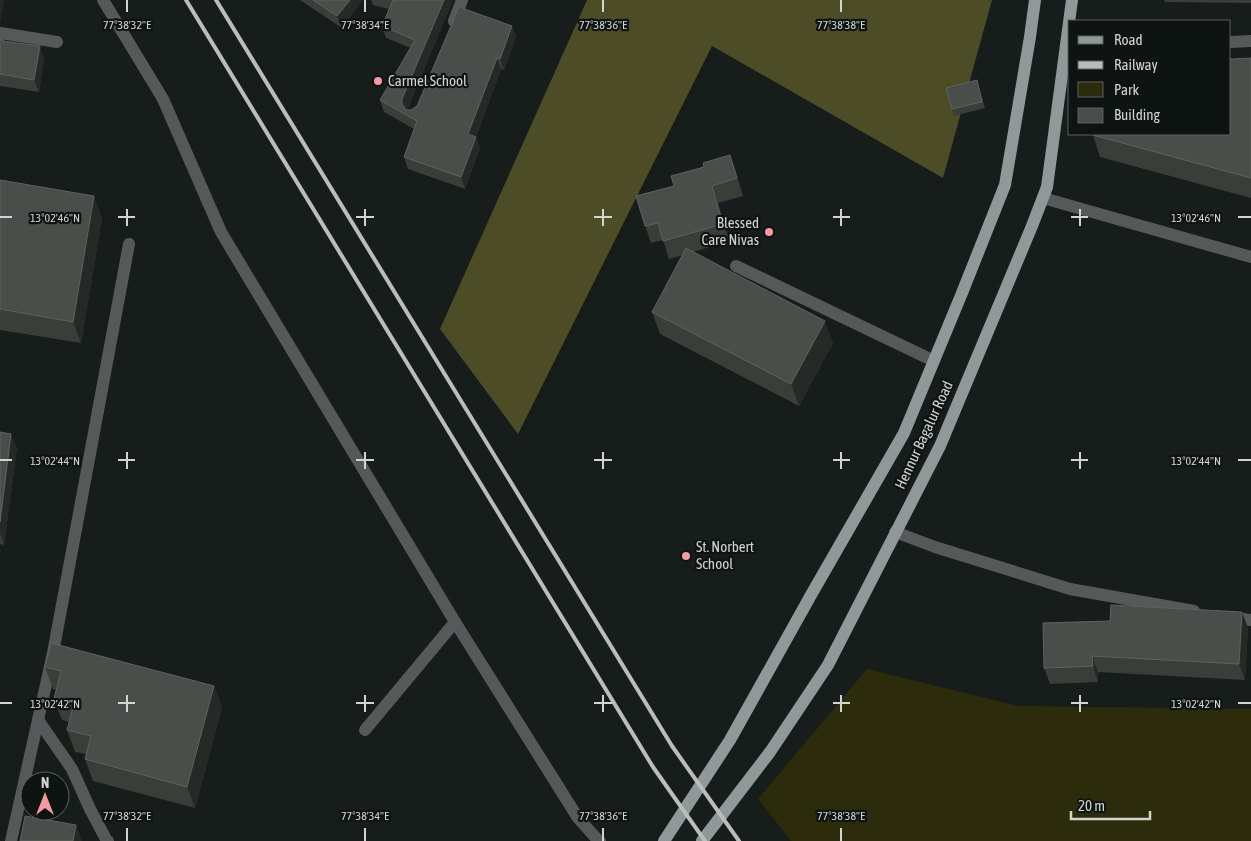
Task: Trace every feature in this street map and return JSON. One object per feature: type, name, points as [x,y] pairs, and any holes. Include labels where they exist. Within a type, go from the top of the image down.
[{"type":"main road","name":"Hennur Bagalur Road","points":[[664,841],[730,740],[904,433],[1005,185],[1035,0]]},
{"type":"main road","name":"Hennur Bagalur Road","points":[[1070,20],[1072,0]]},
{"type":"main road","name":"Hennur Bagalur Road","points":[[702,841],[770,752],[828,665],[940,446],[1047,187],[1068,40]]},
{"type":"street","points":[[103,0],[163,99],[221,232],[455,622],[578,818],[596,839],[600,841]]},
{"type":"street","points":[[448,35],[462,0]]},
{"type":"street","points":[[0,32],[57,42]]},
{"type":"street","points":[[1231,42],[1251,40]]},
{"type":"street","points":[[1043,198],[1251,257]]},
{"type":"street","points":[[11,841],[38,720],[57,654],[130,244]]},
{"type":"street","points":[[736,266],[934,361]]},
{"type":"street","points":[[896,532],[934,547],[1070,589],[1251,620]]},
{"type":"street","points":[[365,730],[455,622]]},
{"type":"street","points":[[38,720],[72,769],[90,809],[108,841]]},
{"type":"green space","points":[[867,669],[1018,706],[1251,709],[1251,841],[791,841],[758,799]]},
{"type":"shaded area","points":[[587,0],[992,0],[943,178],[712,46],[518,434],[440,329]]},
{"type":"building","points":[[313,0],[350,0],[337,16]]},
{"type":"building","points":[[393,0],[444,0],[402,99],[402,104],[406,110],[411,110],[417,106],[459,7],[512,26],[500,59],[497,58],[468,134],[476,137],[461,177],[404,157],[417,121],[380,100],[415,40],[382,26]]},
{"type":"building","points":[[0,39],[40,46],[34,80],[0,74]]},
{"type":"building","points":[[1251,58],[1251,178],[1093,135],[1231,135],[1231,59]]},
{"type":"building","points":[[977,80],[982,102],[952,109],[946,88]]},
{"type":"building","points":[[730,155],[737,178],[712,186],[723,224],[663,241],[658,223],[645,226],[636,196],[674,186],[671,176],[704,167],[703,163]]},
{"type":"building","points":[[0,180],[94,196],[73,322],[0,309]]},
{"type":"building","points":[[686,248],[825,321],[791,384],[652,312]]},
{"type":"building","points":[[0,432],[11,434],[0,522]]},
{"type":"building","points":[[1111,605],[1242,612],[1239,664],[1092,656],[1093,666],[1044,668],[1043,623],[1110,621]]},
{"type":"building","points":[[51,643],[214,686],[187,787],[85,759],[91,736],[67,730],[74,704],[54,699],[61,671],[45,667]]},
{"type":"building","points":[[24,821],[53,821],[76,825],[73,841],[20,841]]},
{"type":"railway","points":[[186,0],[653,767],[705,841]]},
{"type":"railway","points":[[216,0],[672,746],[739,841]]},
{"type":"place","name":"Carmel School","points":[[378,81]]},
{"type":"place","name":"Blessed Care Nivas","points":[[769,232]]},
{"type":"place","name":"St. Norbert School","points":[[686,556]]}]
